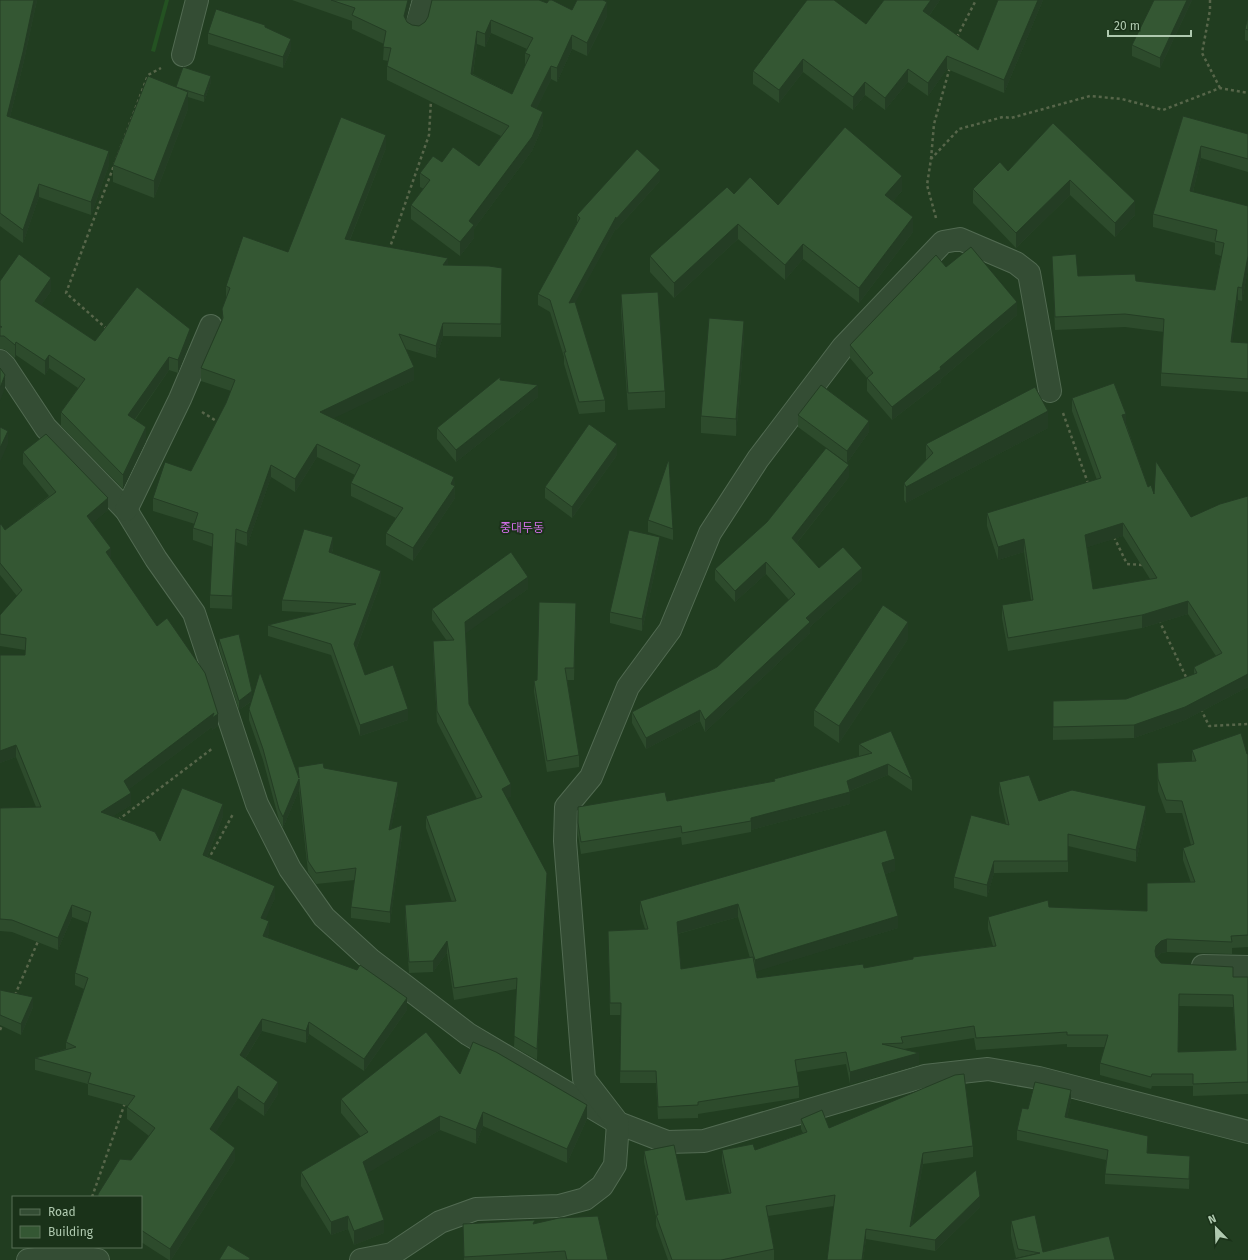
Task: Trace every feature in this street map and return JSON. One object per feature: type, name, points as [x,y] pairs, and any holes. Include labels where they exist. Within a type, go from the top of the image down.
[{"type":"street","points":[[183,55],[197,0]]},
{"type":"street","points":[[416,27],[424,0]]},
{"type":"street","points":[[361,1260],[392,1254],[440,1222],[476,1209],[559,1206],[585,1199],[602,1186],[615,1165],[618,1123],[584,1080],[565,841],[566,807],[591,777],[628,687],[670,630],[710,533],[758,459],[843,347],[943,242],[960,239],[1016,263],[1029,273],[1050,391]]},
{"type":"street","points":[[126,510],[180,399],[211,326]]},
{"type":"street","points":[[0,360],[46,428],[126,510],[156,559],[194,613],[257,804],[290,869],[324,917],[371,960],[468,1034],[618,1123],[667,1142],[704,1141],[925,1076],[988,1069],[1039,1078],[1248,1132]]},
{"type":"street","points":[[1182,965],[1248,968]]},
{"type":"street","points":[[28,1260],[67,1254],[98,1260]]},
{"type":"path","points":[[955,41],[976,0]]},
{"type":"path","points":[[1210,0],[1210,10],[1202,53],[1220,88]]},
{"type":"path","points":[[112,334],[66,293],[148,75],[183,55]]},
{"type":"path","points":[[943,242],[927,186],[934,124],[949,77],[951,63]]},
{"type":"path","points":[[931,159],[959,129],[1003,117],[1011,118],[1090,96],[1122,99],[1163,110],[1220,88],[1248,93]]},
{"type":"path","points":[[387,254],[429,135],[431,92]]},
{"type":"path","points":[[1050,391],[1064,415],[1090,488]]},
{"type":"path","points":[[180,399],[225,426]]},
{"type":"path","points":[[1113,536],[1127,564],[1146,565]]},
{"type":"path","points":[[1159,619],[1188,682]]},
{"type":"path","points":[[1200,707],[1210,726],[1248,724]]},
{"type":"path","points":[[116,821],[234,732]]},
{"type":"path","points":[[206,865],[232,814],[257,804]]},
{"type":"path","points":[[12,1001],[41,936]]},
{"type":"path","points":[[0,1030],[6,1016]]},
{"type":"path","points":[[92,1196],[126,1100]]},
{"type":"shaded area","points":[[165,0],[169,0],[155,52],[151,51]]},
{"type":"building","points":[[0,0],[34,0],[7,116],[109,151],[91,202],[39,184],[23,230],[0,213]]},
{"type":"building","points":[[331,0],[408,0],[404,16],[407,22],[412,25],[419,26],[425,22],[428,17],[432,0],[539,0],[547,3],[549,0],[552,0],[572,10],[577,0],[603,0],[607,2],[587,43],[572,35],[557,68],[551,66],[531,106],[543,112],[532,137],[469,221],[474,225],[460,242],[411,205],[430,180],[420,173],[433,156],[442,162],[453,147],[479,166],[509,126],[387,66],[391,48],[383,47],[386,31],[352,15],[355,8]],"holes":[[[491,20],[533,38],[525,53],[530,55],[512,94],[471,74],[477,31],[485,34]]]},
{"type":"building","points":[[807,0],[834,0],[866,24],[884,0],[931,0],[923,11],[978,50],[998,0],[1038,0],[1004,80],[947,56],[928,83],[908,69],[885,98],[865,82],[853,97],[803,59],[779,90],[753,71]]},
{"type":"building","points":[[1154,0],[1187,0],[1160,58],[1132,45]]},
{"type":"building","points":[[216,9],[265,25],[265,27],[291,39],[283,57],[208,33]]},
{"type":"building","points":[[1248,17],[1248,30],[1245,29]]},
{"type":"building","points":[[183,67],[211,76],[204,96],[176,87]]},
{"type":"building","points":[[148,76],[188,92],[154,181],[113,165]]},
{"type":"building","points":[[1183,116],[1248,134],[1248,159],[1201,146],[1190,191],[1248,206],[1248,256],[1242,288],[1238,287],[1231,342],[1248,343],[1248,379],[1161,373],[1164,319],[1125,314],[1055,317],[1052,256],[1076,254],[1078,276],[1135,274],[1136,281],[1215,290],[1224,243],[1215,241],[1217,230],[1153,214]]},
{"type":"building","points":[[341,117],[386,135],[345,239],[448,258],[443,265],[489,266],[502,268],[501,324],[443,323],[436,346],[399,334],[414,367],[320,412],[454,477],[451,484],[455,486],[413,548],[386,533],[403,508],[351,483],[360,465],[317,444],[295,479],[271,465],[247,533],[236,529],[232,596],[210,595],[213,534],[193,528],[198,513],[153,498],[165,462],[191,471],[226,403],[235,380],[201,368],[223,318],[222,309],[230,288],[226,286],[243,236],[288,252]]},
{"type":"building","points":[[1053,123],[1135,201],[1115,223],[1070,180],[1016,233],[973,189],[1000,162],[1008,171]]},
{"type":"building","points":[[845,127],[902,176],[885,195],[913,217],[859,288],[803,244],[785,265],[738,224],[674,283],[650,256],[727,187],[734,194],[750,177],[778,205]]},
{"type":"building","points":[[637,149],[660,170],[616,219],[616,217],[569,303],[575,302],[605,400],[579,402],[550,300],[538,294],[580,218],[577,215]]},
{"type":"building","points":[[971,247],[1017,302],[940,367],[941,369],[892,407],[867,378],[873,373],[850,345],[936,255],[946,267]]},
{"type":"building","points":[[19,254],[51,278],[35,301],[95,341],[137,287],[190,329],[178,360],[169,357],[128,415],[146,427],[123,475],[61,412],[85,379],[49,355],[45,361],[16,342],[15,345],[4,336],[0,336],[0,327],[2,327],[0,326],[0,281]]},
{"type":"building","points":[[658,292],[665,391],[628,393],[621,294]]},
{"type":"building","points":[[709,318],[744,321],[736,419],[701,416]]},
{"type":"building","points":[[0,368],[5,375],[0,388]]},
{"type":"building","points":[[500,377],[500,380],[538,385],[456,450],[437,428]]},
{"type":"building","points":[[1114,383],[1126,414],[1122,415],[1148,487],[1151,485],[1154,494],[1156,461],[1191,517],[1220,504],[1248,496],[1248,674],[1185,707],[1134,725],[1053,727],[1053,701],[1126,699],[1197,673],[1194,667],[1222,653],[1188,601],[1142,615],[1008,638],[1002,605],[1033,600],[1024,539],[998,547],[987,513],[1101,478],[1072,398]],"holes":[[[1123,523],[1157,578],[1093,589],[1085,535]]]},
{"type":"building","points":[[821,385],[869,421],[847,451],[798,415]]},
{"type":"building","points":[[1035,387],[1048,411],[906,487],[904,483],[933,453],[926,444]]},
{"type":"building","points":[[589,424],[617,444],[572,507],[545,487]]},
{"type":"building","points":[[0,427],[8,431],[0,448]]},
{"type":"building","points":[[46,434],[108,498],[87,516],[111,548],[106,552],[157,626],[167,618],[205,673],[218,714],[212,718],[214,713],[124,781],[131,793],[101,812],[155,832],[160,841],[182,788],[223,804],[203,855],[275,886],[261,918],[269,921],[263,936],[357,970],[360,965],[407,998],[364,1059],[309,1022],[306,1031],[262,1019],[240,1055],[278,1082],[264,1104],[238,1086],[210,1129],[235,1148],[170,1249],[142,1231],[142,1196],[98,1196],[120,1159],[131,1160],[155,1128],[127,1107],[135,1096],[88,1083],[91,1073],[35,1058],[76,1047],[66,1042],[88,978],[75,973],[91,912],[72,905],[58,938],[12,920],[0,919],[0,808],[41,807],[16,745],[0,751],[0,655],[25,655],[26,638],[0,634],[0,615],[22,590],[0,563],[0,525],[1,524],[5,530],[56,492],[23,452]]},
{"type":"building","points":[[826,448],[849,465],[792,538],[819,568],[843,547],[862,568],[806,618],[810,622],[705,720],[700,710],[646,738],[632,712],[717,667],[795,594],[766,562],[735,591],[715,569],[767,522]]},
{"type":"building","points":[[669,461],[673,529],[648,520]]},
{"type":"building","points":[[304,529],[333,537],[329,552],[381,571],[354,644],[365,675],[393,665],[408,709],[360,725],[331,644],[268,625],[356,604],[282,600]]},
{"type":"building","points":[[629,530],[660,537],[642,619],[610,612]]},
{"type":"building","points":[[511,552],[528,577],[465,622],[469,704],[511,784],[502,789],[547,873],[537,1049],[514,1036],[517,978],[454,988],[447,941],[433,961],[409,962],[405,905],[456,901],[426,816],[482,797],[437,711],[433,641],[454,640],[432,609]]},
{"type":"building","points":[[539,602],[576,603],[574,668],[565,668],[579,755],[547,761],[534,681],[537,680]]},
{"type":"building","points":[[883,605],[908,622],[839,726],[814,710]]},
{"type":"building","points":[[239,634],[252,691],[239,701],[219,639]]},
{"type":"building","points":[[260,672],[299,778],[298,767],[323,763],[324,768],[398,782],[389,830],[402,825],[390,912],[351,907],[356,868],[316,873],[308,861],[299,779],[283,817],[279,809],[263,749],[249,709]]},
{"type":"building","points":[[891,731],[912,779],[888,764],[847,781],[850,792],[751,818],[751,821],[682,833],[681,826],[581,842],[578,823],[578,807],[665,792],[667,801],[775,781],[774,779],[872,753],[859,744]]},
{"type":"building","points":[[1241,733],[1248,754],[1248,935],[1231,936],[1232,942],[1167,939],[1161,941],[1156,946],[1156,957],[1161,963],[1233,967],[1233,977],[1248,977],[1248,1082],[1193,1084],[1193,1074],[1152,1074],[1151,1077],[1100,1063],[1108,1035],[1067,1035],[1067,1032],[976,1038],[974,1026],[901,1037],[903,1043],[882,1044],[919,1053],[850,1072],[846,1052],[795,1060],[799,1086],[698,1102],[698,1105],[658,1107],[656,1071],[620,1071],[621,1003],[610,1003],[608,931],[648,929],[640,901],[886,830],[895,859],[882,863],[898,916],[755,960],[738,904],[677,922],[681,969],[753,957],[757,978],[863,964],[864,968],[913,959],[913,957],[996,946],[988,917],[1048,900],[1049,907],[1147,911],[1147,883],[1195,882],[1183,848],[1194,844],[1182,801],[1166,800],[1158,779],[1157,763],[1196,761],[1192,750]],"holes":[[[1179,994],[1233,995],[1236,1050],[1178,1052]]]},
{"type":"building","points":[[1029,775],[1039,801],[1072,790],[1146,806],[1136,850],[1068,834],[1068,861],[994,861],[987,885],[954,877],[971,815],[1009,825],[999,782]]},
{"type":"building","points":[[0,990],[33,997],[21,1024],[0,1015]]},
{"type":"building","points":[[426,1032],[460,1074],[473,1042],[496,1052],[587,1105],[567,1149],[483,1112],[476,1130],[440,1116],[363,1162],[384,1220],[354,1231],[348,1216],[331,1222],[301,1172],[368,1132],[341,1099]]},
{"type":"building","points":[[964,1074],[973,1146],[923,1153],[910,1227],[976,1170],[980,1196],[935,1240],[866,1229],[862,1260],[827,1260],[835,1195],[766,1206],[774,1249],[721,1260],[672,1260],[656,1215],[658,1215],[644,1151],[674,1145],[686,1200],[731,1193],[722,1150],[753,1144],[755,1150],[807,1132],[801,1119],[822,1110],[829,1128],[955,1075]]},
{"type":"building","points":[[1035,1082],[1071,1090],[1065,1117],[1148,1136],[1147,1153],[1190,1156],[1189,1179],[1105,1174],[1108,1150],[1017,1130],[1022,1108],[1028,1109]]},
{"type":"building","points":[[1035,1215],[1043,1252],[1109,1236],[1115,1260],[1010,1260],[1040,1253],[1018,1249],[1011,1221]]},
{"type":"building","points":[[598,1216],[608,1260],[567,1260],[565,1251],[464,1257],[463,1224],[535,1220],[533,1224],[559,1218]]},
{"type":"building","points":[[228,1245],[250,1258],[249,1260],[219,1260]]},
{"type":"district","name":"중대두동","points":[[522,528]]}]
